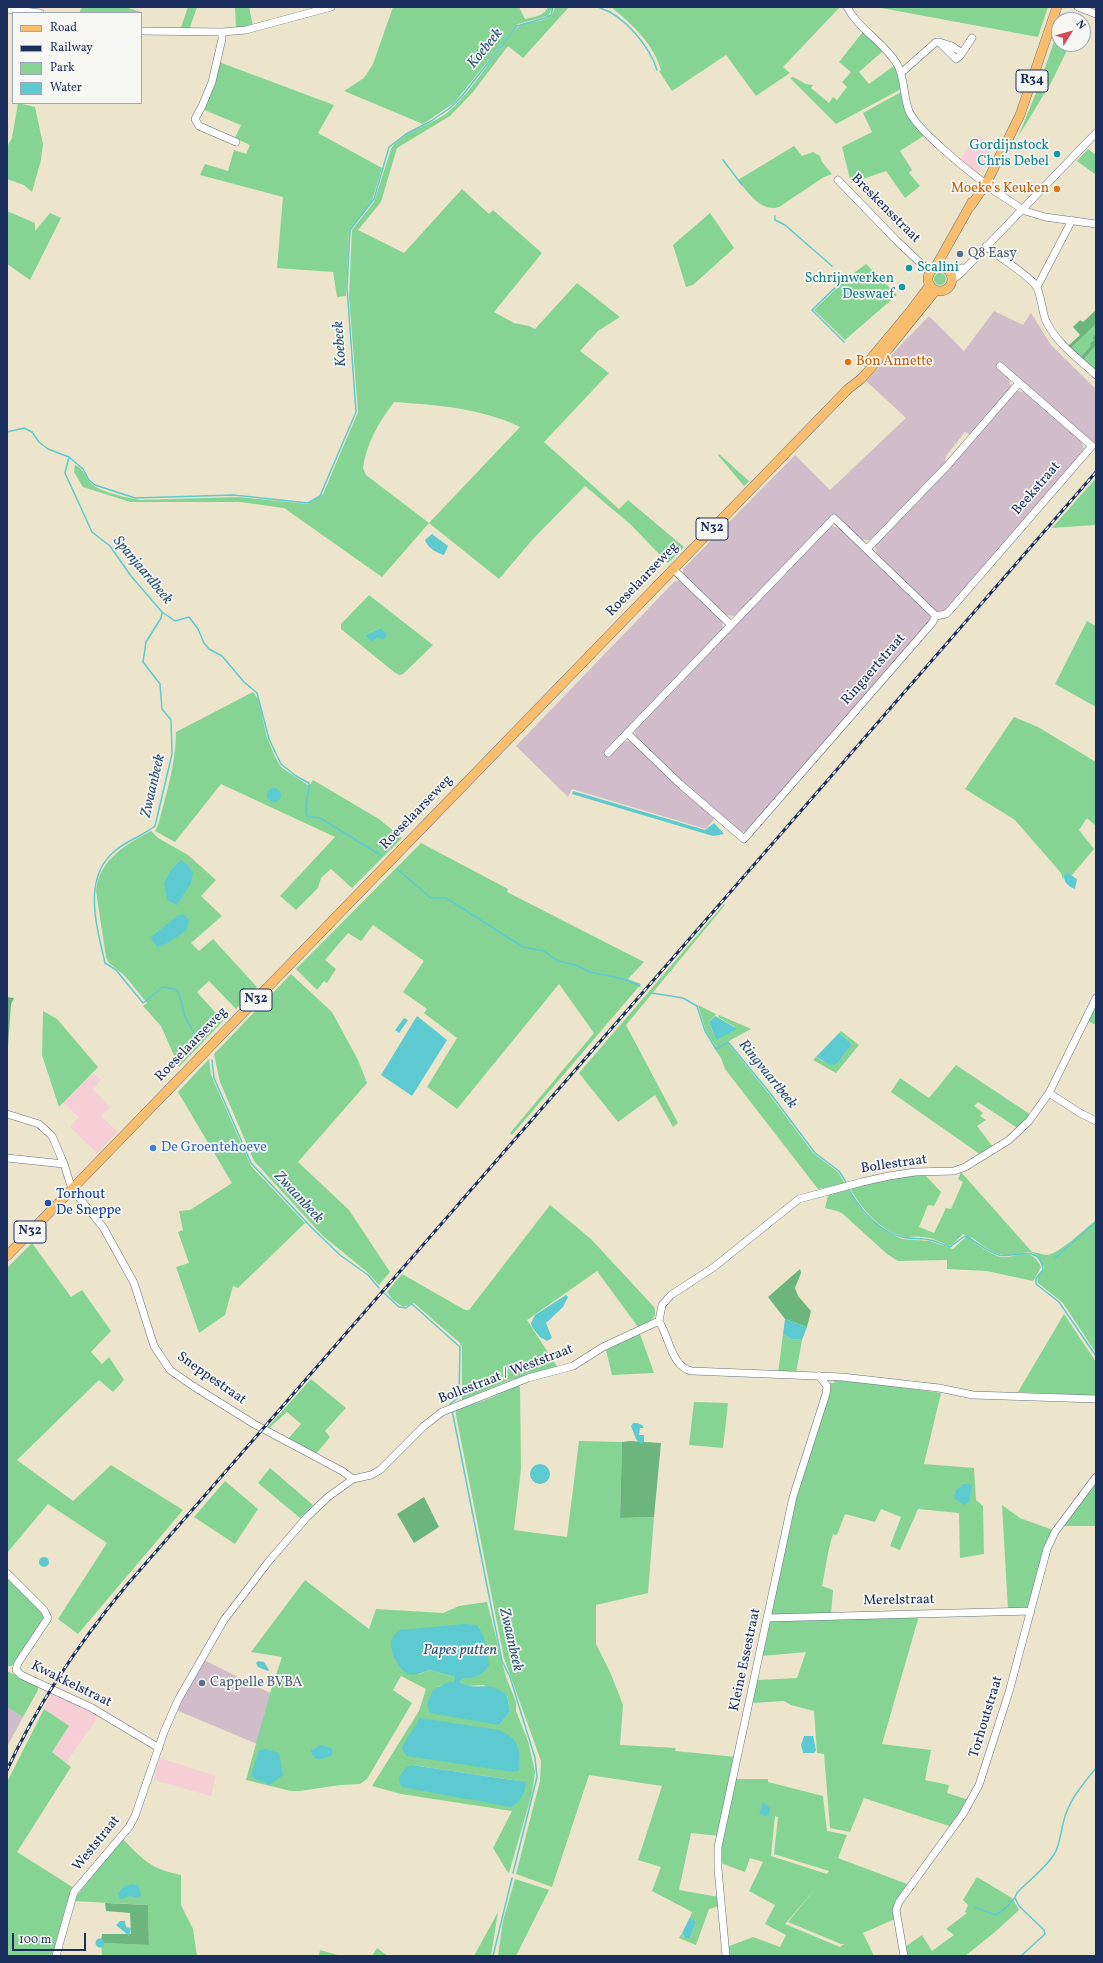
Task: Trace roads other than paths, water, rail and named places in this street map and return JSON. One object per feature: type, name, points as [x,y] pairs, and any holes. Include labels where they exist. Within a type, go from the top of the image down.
[{"type":"main road","name":"R34","points":[[933,270],[1001,153],[1020,115],[1057,7]]},
{"type":"main road","name":"R34","points":[[946,249],[949,274]]},
{"type":"main road","points":[[933,288],[928,278],[933,270],[949,274]]},
{"type":"main road","name":"N32","points":[[933,288],[940,291],[948,288],[949,274]]},
{"type":"main road","name":"Roeselaarseweg","points":[[7,1256],[848,388],[857,375],[909,313],[933,288]]},
{"type":"street","points":[[142,31],[222,32],[246,30],[331,7]]},
{"type":"street","points":[[847,7],[858,24],[898,64],[910,112],[917,122],[954,159],[984,182]]},
{"type":"street","points":[[1078,7],[1096,14]]},
{"type":"street","points":[[7,9],[32,12]]},
{"type":"street","points":[[222,32],[222,39],[212,82],[195,119],[199,126],[236,142]]},
{"type":"street","points":[[901,73],[939,42],[952,57],[956,58],[962,53],[972,38]]},
{"type":"street","name":"N32","points":[[949,274],[960,274],[1021,209],[1096,133]]},
{"type":"street","name":"Breskensstraat","points":[[838,180],[898,241],[933,270]]},
{"type":"street","points":[[994,190],[1021,209],[1045,217],[1096,224]]},
{"type":"street","points":[[1037,287],[1072,220]]},
{"type":"street","points":[[986,246],[1037,287],[1042,310],[1051,329],[1063,345],[1096,375]]},
{"type":"street","name":"Beekstraat","points":[[936,616],[946,614],[950,610],[1092,446],[1000,366]]},
{"type":"street","points":[[867,549],[947,466],[1019,383]]},
{"type":"street","points":[[608,753],[834,518],[936,616]]},
{"type":"street","points":[[673,569],[731,625]]},
{"type":"street","name":"Ringaertstraat","points":[[627,733],[680,784],[744,839],[932,623],[936,616]]},
{"type":"street","name":"Bollestraat","points":[[659,1321],[662,1305],[671,1294],[714,1267],[792,1203],[812,1195],[862,1182],[915,1172],[954,1171],[965,1167],[1020,1131],[1049,1093],[1096,998]]},
{"type":"street","points":[[1049,1093],[1080,1114],[1096,1121]]},
{"type":"street","points":[[7,1114],[39,1124],[46,1129],[57,1145],[72,1189]]},
{"type":"street","points":[[7,1158],[64,1164]]},
{"type":"street","name":"Sneppestraat","points":[[72,1189],[103,1227],[118,1253],[134,1283],[154,1346],[170,1370],[254,1424],[342,1471],[353,1479]]},
{"type":"street","points":[[659,1321],[679,1365],[685,1370],[876,1380],[973,1395],[1096,1399]]},
{"type":"street","name":"Bollestraat / Weststraat","points":[[159,1748],[178,1700],[224,1620],[278,1549],[307,1516],[328,1496],[353,1479],[371,1475],[380,1470],[424,1426],[442,1412],[528,1378],[573,1366],[603,1347],[659,1321]]},
{"type":"street","name":"Kleine Essestraat","points":[[726,1956],[718,1869],[718,1847],[794,1497],[826,1394],[827,1386],[819,1376]]},
{"type":"street","name":"Torhoutstraat","points":[[904,1956],[896,1910],[899,1902],[963,1814],[976,1792],[1006,1700],[1044,1558],[1052,1538],[1096,1477]]},
{"type":"street","name":"Kwakkelstraat","points":[[7,1573],[44,1610],[48,1618],[18,1663],[16,1670],[21,1675],[92,1708],[159,1748]]},
{"type":"street","name":"Merelstraat","points":[[768,1618],[1031,1611]]},
{"type":"street","name":"Weststraat","points":[[56,1956],[74,1892],[129,1827],[145,1790],[159,1748]]},
{"type":"water","points":[[432,534],[448,546],[444,555],[432,549],[426,543],[425,540]]},
{"type":"water","points":[[381,628],[387,635],[383,640],[377,637],[372,642],[365,635]]},
{"type":"water","points":[[271,788],[277,788],[281,792],[281,798],[277,802],[271,802],[267,798],[267,792]]},
{"type":"water","points":[[573,791],[705,830],[714,823],[724,834],[713,836],[572,794]]},
{"type":"water","points":[[181,860],[187,864],[193,873],[191,883],[177,905],[167,900],[164,883],[170,871]]},
{"type":"water","points":[[1068,873],[1077,879],[1075,889],[1069,886],[1064,880],[1064,875]]},
{"type":"water","points":[[183,914],[189,919],[187,930],[166,944],[158,947],[153,942],[151,937],[177,916]]},
{"type":"water","points":[[417,1016],[447,1040],[412,1096],[381,1075]]},
{"type":"water","points":[[715,1016],[736,1028],[735,1030],[716,1040],[709,1022]]},
{"type":"water","points":[[404,1018],[408,1020],[399,1033],[395,1030]]},
{"type":"water","points":[[839,1033],[852,1044],[837,1064],[831,1065],[816,1057]]},
{"type":"water","points":[[566,1295],[568,1297],[563,1307],[546,1323],[552,1338],[547,1341],[540,1337],[532,1327],[531,1323],[535,1315]]},
{"type":"water","points":[[785,1319],[807,1327],[802,1340],[791,1339],[783,1334]]},
{"type":"water","points":[[633,1423],[643,1426],[644,1428],[640,1428],[639,1435],[644,1435],[644,1443],[640,1444],[636,1439],[631,1426]]},
{"type":"water","points":[[540,1464],[547,1467],[550,1474],[547,1481],[540,1484],[533,1481],[530,1474],[533,1467]]},
{"type":"water","points":[[964,1484],[970,1484],[972,1487],[969,1502],[964,1505],[954,1498],[956,1490]]},
{"type":"water","points":[[42,1557],[46,1557],[48,1558],[48,1566],[42,1567],[39,1564],[39,1560]]},
{"type":"water","name":"Papes putten","points":[[465,1624],[477,1625],[484,1637],[489,1665],[478,1676],[463,1678],[460,1682],[472,1686],[494,1687],[507,1695],[510,1712],[499,1725],[430,1713],[427,1705],[432,1691],[446,1683],[455,1681],[455,1677],[430,1670],[417,1674],[409,1674],[402,1669],[396,1661],[392,1651],[391,1642],[394,1635],[400,1630]]},
{"type":"water","points":[[258,1661],[264,1662],[269,1670],[268,1671],[258,1667],[256,1663]]},
{"type":"water","points":[[420,1718],[499,1730],[512,1738],[518,1746],[519,1771],[513,1772],[407,1756],[402,1747]]},
{"type":"water","points":[[804,1736],[813,1736],[816,1750],[814,1753],[803,1753],[801,1745]]},
{"type":"water","points":[[321,1745],[331,1748],[333,1752],[332,1755],[326,1758],[316,1759],[312,1755],[311,1750]]},
{"type":"water","points":[[266,1749],[279,1753],[283,1775],[270,1785],[255,1779],[251,1775],[259,1750]]},
{"type":"water","points":[[412,1765],[526,1782],[520,1800],[511,1807],[401,1787],[399,1778],[405,1768]]},
{"type":"water","points":[[763,1802],[770,1808],[769,1815],[765,1816],[759,1814]]},
{"type":"water","points":[[132,1884],[139,1886],[141,1896],[138,1898],[130,1896],[122,1899],[119,1898],[118,1893],[123,1887]]},
{"type":"water","points":[[690,1917],[696,1922],[690,1938],[685,1938],[682,1933]]},
{"type":"water","points":[[120,1921],[125,1921],[126,1927],[131,1928],[129,1936],[116,1925]]},
{"type":"water","points":[[98,1939],[102,1939],[104,1943],[102,1947],[98,1947],[96,1945],[96,1941]]},
{"type":"waterway","name":"Koebeek","points":[[7,432],[24,428],[32,432],[39,442],[48,449],[69,457],[83,469],[89,480],[95,485],[135,498],[234,495],[308,503],[320,496],[356,412],[347,287],[350,230],[374,199],[389,147],[406,134],[431,121],[450,108],[462,96],[517,26],[551,15],[553,7]]},
{"type":"waterway","points":[[600,8],[618,17],[635,33],[649,52],[657,70]]},
{"type":"waterway","points":[[723,160],[742,185]]},
{"type":"waterway","points":[[775,216],[775,220],[785,225],[832,266]]},
{"type":"waterway","points":[[844,342],[812,310],[845,278]]},
{"type":"waterway","name":"Spanjaardbeek","points":[[69,457],[65,473],[92,532],[110,546],[131,576],[162,612],[175,621],[189,617],[198,629],[204,643],[209,649],[222,656],[244,682],[257,693],[269,739],[281,764],[296,776],[309,783],[306,804],[307,816],[320,818],[382,856]]},
{"type":"waterway","name":"Zwaanbeek","points":[[162,613],[161,618],[146,642],[143,662],[160,684],[162,709],[171,720],[172,754],[155,826],[121,846],[105,861],[98,874],[94,903],[98,934],[105,963],[116,970],[143,1003],[163,987],[175,989],[179,993],[185,1017],[199,1042]]},
{"type":"waterway","points":[[397,869],[431,898],[446,898],[523,947],[544,951],[558,961],[576,965],[590,972],[624,979],[640,986]]},
{"type":"waterway","name":"Ringvaartbeek","points":[[652,993],[683,998],[697,1006],[705,1031],[716,1049],[728,1042],[770,1093],[815,1153],[839,1171],[846,1182]]},
{"type":"waterway","name":"Zwaanbeek","points":[[212,1060],[214,1078],[251,1163],[311,1227],[340,1255],[368,1275],[379,1288]]},
{"type":"waterway","name":"Ringvaartbeek","points":[[848,1188],[858,1204],[870,1218],[885,1230],[893,1234],[905,1238],[933,1241],[950,1247],[965,1236],[999,1255],[1032,1254],[1037,1256],[1041,1261],[1043,1270],[1036,1278],[1036,1284],[1059,1302],[1096,1356]]},
{"type":"waterway","points":[[1055,1258],[1096,1222]]},
{"type":"waterway","name":"Zwaanbeek","points":[[384,1293],[399,1307],[406,1308],[411,1304],[413,1305],[460,1347],[459,1393],[458,1398],[450,1404]]},
{"type":"waterway","name":"Zwaanbeek","points":[[452,1410],[502,1661],[510,1677],[535,1758],[537,1777],[513,1873]]},
{"type":"waterway","points":[[974,1907],[996,1915],[1002,1911],[1014,1899],[1017,1893],[1047,1864],[1057,1849],[1069,1806],[1077,1792],[1096,1768]]},
{"type":"waterway","name":"Zwaanbeek","points":[[493,1956],[512,1878]]},
{"type":"waterway","points":[[1015,1898],[1019,1906],[1044,1930],[1045,1934],[1021,1956]]},
{"type":"railway","points":[[7,1770],[32,1721],[60,1674],[92,1629],[126,1586],[1096,472]]},
{"type":"place","name":"Gordijnstock Chris Debel","points":[[1057,154]]},
{"type":"place","name":"Moeke's Keuken","points":[[1057,189]]},
{"type":"place","name":"Q8 Easy","points":[[960,254]]},
{"type":"place","name":"Scalini","points":[[909,268]]},
{"type":"place","name":"Schrijnwerken Deswaef","points":[[902,287]]},
{"type":"place","name":"Bon Annette","points":[[848,362]]},
{"type":"place","name":"De Groentehoeve","points":[[153,1148]]},
{"type":"place","name":"Torhout De Sneppe","points":[[48,1203]]},
{"type":"place","name":"Cappelle BVBA","points":[[202,1683]]}]
